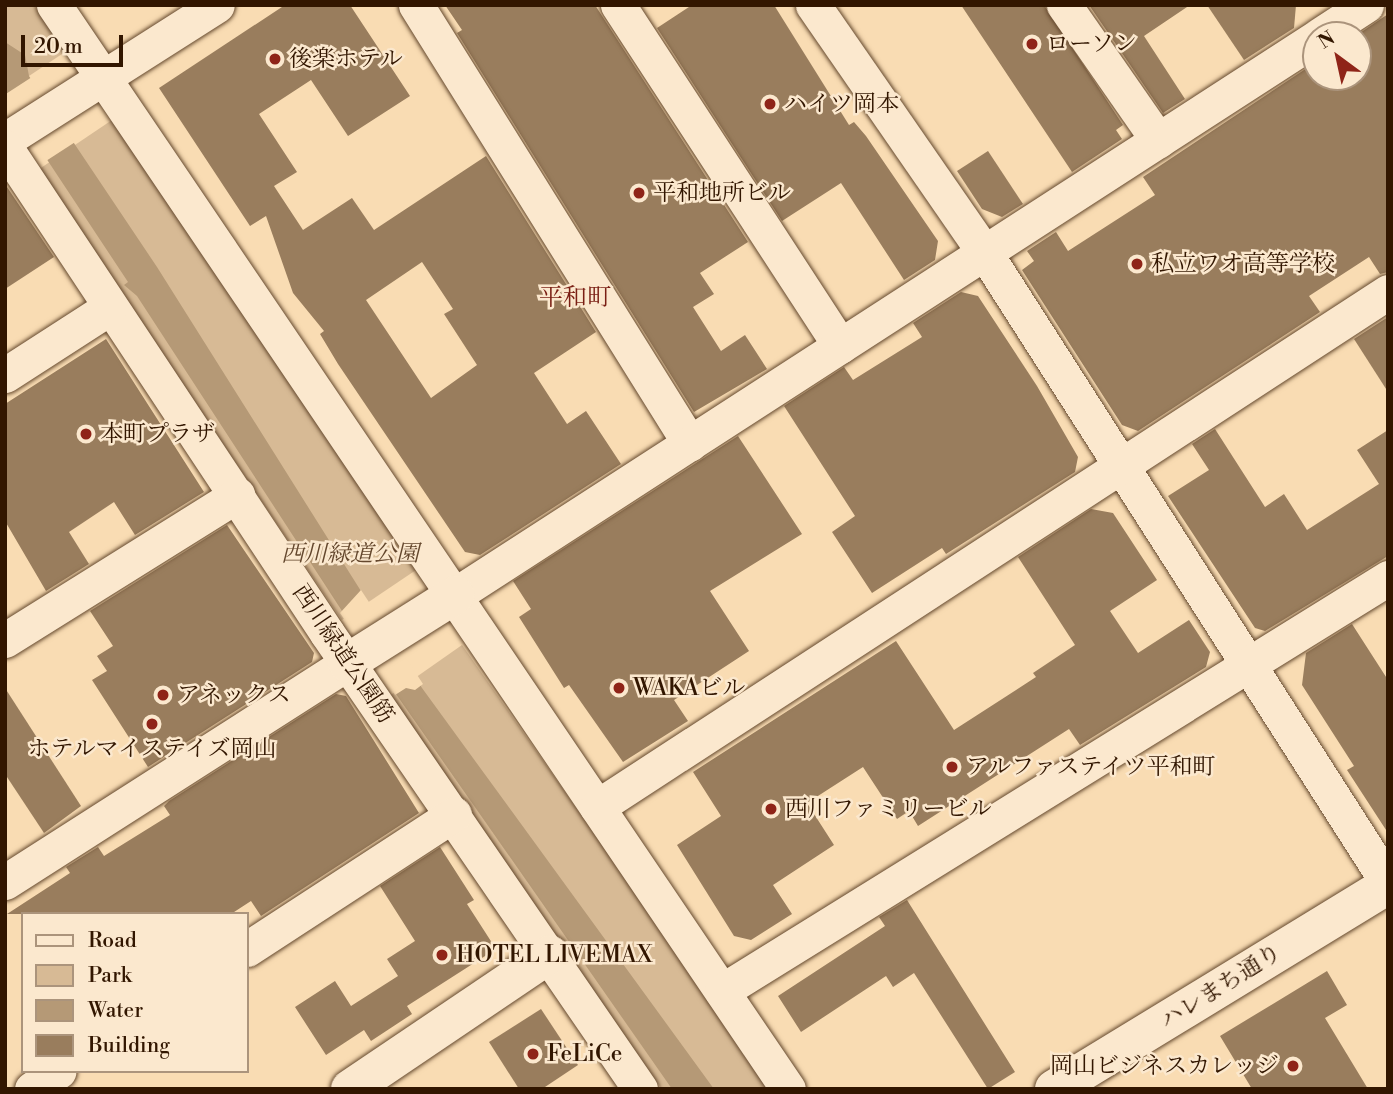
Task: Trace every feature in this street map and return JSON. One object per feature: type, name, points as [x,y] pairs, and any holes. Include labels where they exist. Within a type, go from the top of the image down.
[{"type":"street","points":[[54,5],[788,1089]]},
{"type":"street","points":[[12,138],[217,5]]},
{"type":"street","points":[[416,5],[690,444]]},
{"type":"street","points":[[618,5],[840,346]]},
{"type":"street","points":[[813,5],[985,253],[1117,465],[1248,663],[1388,884]]},
{"type":"street","points":[[1064,5],[1158,140]]},
{"type":"street","points":[[1332,21],[1366,5]]},
{"type":"street","points":[[5,882],[985,253],[1158,140],[1302,40]]},
{"type":"street","name":"西川緑道公園筋","points":[[12,138],[109,308],[237,495],[368,650],[454,814],[640,1089]]},
{"type":"street","points":[[597,807],[1117,465],[1388,292]]},
{"type":"street","points":[[5,375],[109,308]]},
{"type":"street","points":[[5,640],[237,495]]},
{"type":"street","points":[[722,991],[1388,578]]},
{"type":"street","points":[[248,948],[454,814]]},
{"type":"street","name":"ハレまち通り","points":[[1054,1089],[1388,884]]},
{"type":"street","points":[[351,1089],[550,954]]},
{"type":"street","points":[[32,1089],[56,1073]]},
{"type":"green space","points":[[5,5],[34,5],[65,52],[5,92]]},
{"type":"green space","name":"西川緑道公園","points":[[112,120],[416,570],[342,620],[38,170]]},
{"type":"green space","points":[[462,645],[771,1087],[768,1089],[662,1089],[387,697]]},
{"type":"water","points":[[5,42],[25,55],[29,76],[157,267],[422,688],[714,1089],[672,1089],[398,697],[137,296],[124,285],[128,282],[5,96]]},
{"type":"pier","points":[[32,77],[74,142],[46,161],[5,98],[5,95]]},
{"type":"pier","points":[[361,590],[423,684],[415,690],[406,688],[395,695],[340,613]]},
{"type":"building","points":[[285,5],[350,5],[410,96],[348,136],[311,80],[259,114],[297,172],[274,186],[303,230],[352,198],[374,230],[486,156],[596,332],[534,373],[567,424],[586,411],[621,464],[480,555],[465,552],[338,364],[320,334],[324,331],[293,293],[266,216],[250,226],[159,88]],"holes":[[[422,262],[453,309],[444,314],[477,365],[431,398],[366,300]]]},
{"type":"building","points":[[445,5],[595,5],[748,242],[700,273],[714,294],[693,307],[721,351],[745,335],[767,369],[694,412],[457,33],[462,30]]},
{"type":"building","points":[[692,5],[774,5],[849,125],[854,122],[866,136],[938,241],[935,260],[904,280],[841,183],[782,221],[657,28]]},
{"type":"building","points":[[961,5],[1044,5],[1123,125],[1116,130],[1122,139],[1072,172]]},
{"type":"building","points":[[1089,5],[1190,5],[1144,36],[1185,99],[1163,113]]},
{"type":"building","points":[[1207,5],[1296,5],[1294,28],[1244,60]]},
{"type":"building","points":[[1388,14],[1388,272],[1380,274],[1369,257],[1309,296],[1320,312],[1138,431],[1122,425],[1022,270],[1034,261],[1027,251],[1056,232],[1068,251],[1155,195],[1143,177],[1302,71],[1302,91],[1372,91],[1372,25]]},
{"type":"building","points":[[988,151],[1023,204],[1002,217],[982,209],[957,171]]},
{"type":"building","points":[[5,184],[54,257],[5,289]]},
{"type":"building","points":[[961,292],[978,296],[1037,386],[1078,457],[1075,472],[946,554],[942,548],[872,593],[832,532],[855,516],[784,406],[844,367],[853,380],[922,337],[913,323]]},
{"type":"building","points":[[1388,317],[1388,392],[1354,339]]},
{"type":"building","name":"本町プラザ","points":[[106,339],[204,492],[135,535],[114,502],[69,532],[89,564],[46,591],[5,521],[5,404]]},
{"type":"building","points":[[1215,429],[1265,507],[1284,494],[1307,530],[1379,484],[1357,450],[1388,430],[1388,556],[1265,631],[1255,628],[1168,496],[1209,470],[1192,444]]},
{"type":"building","points":[[738,436],[802,534],[710,591],[749,651],[674,700],[688,721],[623,762],[569,685],[564,688],[519,617],[531,609],[513,581]]},
{"type":"building","points":[[1091,509],[1113,513],[1157,580],[1110,611],[1138,653],[1189,620],[1210,652],[1206,667],[1080,745],[1069,729],[918,826],[909,811],[897,819],[863,767],[807,803],[834,845],[773,885],[792,914],[751,940],[734,936],[677,845],[721,816],[693,772],[896,641],[954,730],[1036,677],[1033,673],[1075,645],[1018,557]]},
{"type":"building","points":[[227,525],[314,653],[312,662],[148,767],[92,680],[107,671],[97,656],[113,646],[90,611]]},
{"type":"building","points":[[1352,624],[1388,680],[1388,833],[1347,770],[1354,766],[1302,685],[1306,653]]},
{"type":"building","points":[[5,688],[81,806],[44,833],[5,774]]},
{"type":"building","points":[[336,694],[346,696],[419,813],[261,916],[251,901],[234,912],[7,914],[70,873],[66,867],[98,847],[104,856],[170,815],[164,806]]},
{"type":"building","points":[[440,847],[474,900],[467,904],[496,949],[407,1006],[412,1014],[371,1041],[364,1030],[326,1055],[295,1007],[335,981],[351,1006],[398,976],[387,959],[415,941],[380,886]]},
{"type":"building","points":[[907,900],[1015,1072],[988,1089],[914,973],[893,987],[886,976],[801,1032],[778,996],[885,926],[879,917]]},
{"type":"building","points":[[1327,971],[1347,1005],[1325,1018],[1368,1089],[1252,1089],[1220,1036]]},
{"type":"building","name":"FeLiCe","points":[[541,1009],[578,1065],[542,1089],[519,1089],[489,1042]]},
{"type":"place","name":"ローソン","points":[[1032,44]]},
{"type":"place","name":"後楽ホテル","points":[[275,59]]},
{"type":"place","name":"ハイツ岡本","points":[[770,104]]},
{"type":"place","name":"平和地所ビル","points":[[639,193]]},
{"type":"place","name":"私立ワオ高等学校","points":[[1137,264]]},
{"type":"place","name":"本町プラザ","points":[[86,434]]},
{"type":"place","name":"WAKAビル","points":[[619,688]]},
{"type":"place","name":"アネックス","points":[[163,695]]},
{"type":"place","name":"ホテルマイステイズ岡山","points":[[152,724]]},
{"type":"place","name":"アルファステイツ平和町","points":[[952,767]]},
{"type":"place","name":"西川ファミリービル","points":[[771,809]]},
{"type":"place","name":"HOTEL LIVEMAX","points":[[442,955]]},
{"type":"place","name":"FeLiCe","points":[[533,1054]]},
{"type":"place","name":"岡山ビジネスカレッジ","points":[[1293,1066]]},
{"type":"district","name":"平和町","points":[[575,299]]}]
